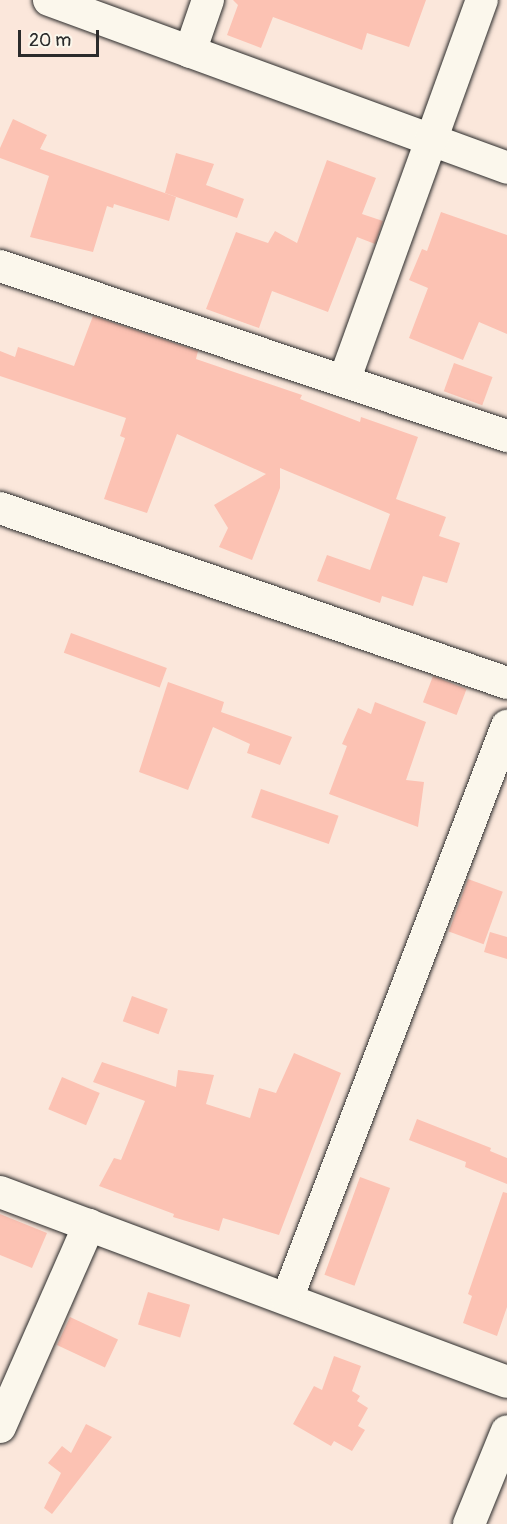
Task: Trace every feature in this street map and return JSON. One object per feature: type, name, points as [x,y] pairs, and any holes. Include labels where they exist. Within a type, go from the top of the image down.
[{"type":"street","points":[[49,0],[507,168]]},
{"type":"street","points":[[190,51],[208,0]]},
{"type":"street","points":[[344,381],[482,0]]},
{"type":"street","points":[[0,266],[507,436]]},
{"type":"street","points":[[0,508],[507,683]]},
{"type":"street","points":[[287,1299],[507,726]]},
{"type":"street","points":[[0,1192],[507,1382]]},
{"type":"street","points":[[0,1426],[89,1225]]},
{"type":"street","points":[[469,1524],[507,1431]]},
{"type":"building","points":[[233,0],[426,0],[409,47],[367,33],[362,50],[273,17],[261,48],[227,35],[238,5]]},
{"type":"building","points":[[13,119],[47,135],[40,149],[176,197],[169,221],[114,204],[113,208],[107,206],[93,252],[30,237],[49,176],[0,158],[0,148]]},
{"type":"building","points":[[176,153],[214,164],[206,185],[244,199],[237,218],[165,193]]},
{"type":"building","points":[[327,160],[376,178],[362,214],[383,221],[375,244],[357,237],[328,312],[272,291],[259,328],[206,309],[236,232],[268,243],[275,231],[297,243]]},
{"type":"building","points":[[441,212],[507,235],[507,334],[479,322],[463,360],[409,338],[428,288],[409,280],[422,249],[427,251]]},
{"type":"building","points":[[93,316],[198,351],[196,359],[302,395],[300,399],[360,422],[361,417],[418,437],[396,499],[446,517],[439,536],[460,543],[447,583],[423,576],[413,606],[382,596],[380,603],[317,581],[327,555],[370,570],[390,514],[280,468],[280,488],[252,560],[219,547],[228,528],[214,505],[266,474],[177,434],[147,513],[104,499],[125,438],[120,436],[126,418],[0,376],[0,351],[15,357],[18,347],[74,366]]},
{"type":"building","points":[[454,363],[493,377],[482,405],[444,391]]},
{"type":"building","points":[[71,633],[167,668],[160,688],[64,653]]},
{"type":"building","points":[[433,676],[467,689],[457,715],[423,702]]},
{"type":"building","points":[[168,682],[224,702],[221,712],[292,737],[280,765],[247,753],[250,744],[213,727],[188,790],[139,772]]},
{"type":"building","points":[[375,702],[426,722],[406,780],[424,782],[418,827],[329,794],[347,746],[342,744],[358,708],[371,714]]},
{"type":"building","points":[[261,789],[339,816],[329,844],[251,817]]},
{"type":"building","points":[[468,879],[503,892],[484,944],[449,932]]},
{"type":"building","points":[[490,932],[507,937],[507,959],[484,952]]},
{"type":"building","points":[[132,996],[168,1009],[158,1034],[123,1021]]},
{"type":"building","points":[[294,1053],[341,1073],[279,1235],[223,1218],[219,1231],[173,1217],[174,1214],[99,1186],[114,1158],[121,1160],[145,1101],[93,1082],[102,1062],[176,1087],[178,1070],[214,1075],[206,1104],[250,1118],[259,1088],[276,1093]]},
{"type":"building","points":[[62,1077],[100,1093],[86,1125],[48,1109]]},
{"type":"building","points":[[417,1119],[491,1148],[490,1151],[507,1158],[507,1184],[465,1167],[466,1162],[409,1140]]},
{"type":"building","points":[[360,1177],[390,1188],[355,1286],[324,1275]]},
{"type":"building","points":[[503,1192],[507,1193],[507,1307],[497,1336],[463,1323],[472,1296],[468,1294]]},
{"type":"building","points":[[0,1214],[47,1233],[32,1268],[0,1255]]},
{"type":"building","points":[[148,1292],[190,1305],[180,1337],[138,1325]]},
{"type":"building","points":[[70,1317],[118,1339],[105,1367],[57,1345]]},
{"type":"building","points":[[334,1356],[361,1366],[352,1391],[360,1396],[357,1401],[368,1408],[358,1426],[365,1430],[352,1451],[334,1441],[331,1446],[293,1424],[314,1386],[322,1390]]},
{"type":"building","points":[[86,1424],[112,1437],[52,1514],[44,1508],[61,1473],[48,1463],[62,1446],[71,1453]]}]
